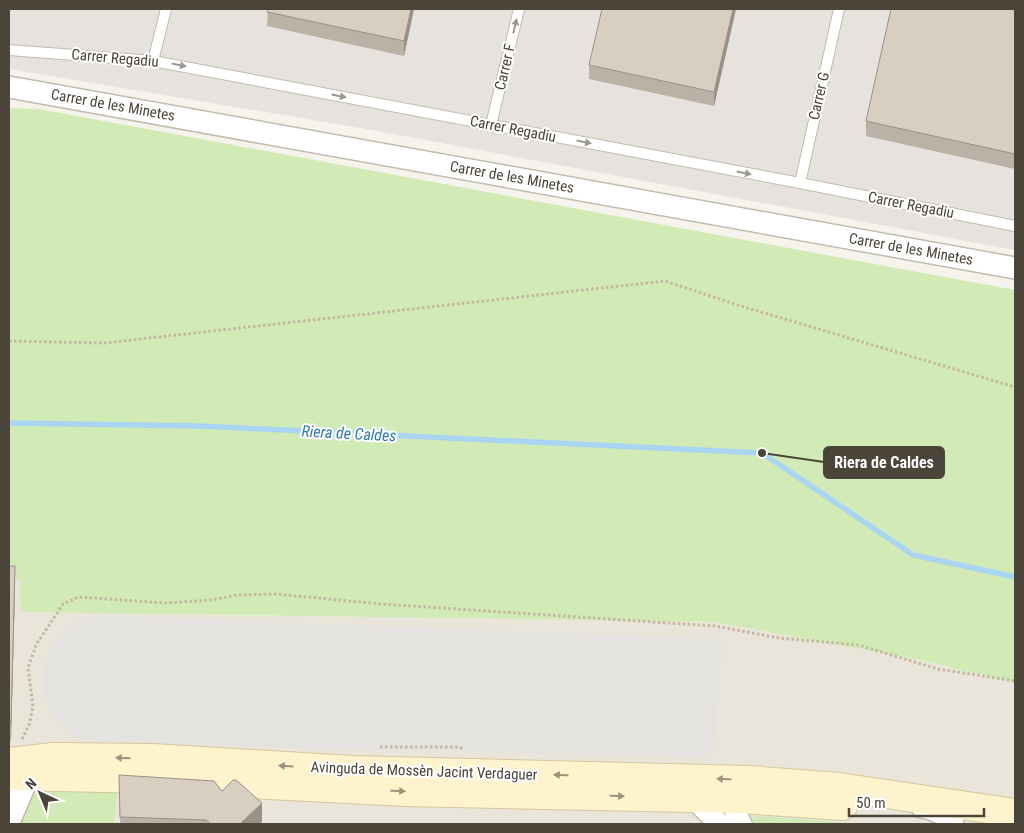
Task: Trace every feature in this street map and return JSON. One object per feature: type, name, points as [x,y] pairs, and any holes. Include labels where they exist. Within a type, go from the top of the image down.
[{"type":"main road","name":"Avinguda de Mossèn Jacint Verdaguer","points":[[14,769],[54,757],[152,758],[352,770],[749,780],[839,787],[1015,813]]},
{"type":"main road","name":"Avinguda de Mossèn Jacint Verdaguer","points":[[14,769],[150,779],[406,792],[694,798],[739,809],[846,806],[966,823]]},
{"type":"street","name":"Carrer de les Minetes","points":[[9,87],[1015,268]]},
{"type":"street","points":[[9,816],[14,769]]},
{"type":"street","name":"Avinguda de Mossèn Jacint Verdaguer","points":[[739,809],[750,792],[767,791],[816,794],[839,787]]},
{"type":"street","name":"Avinguda de Mossèn Jacint Verdaguer","points":[[886,793],[898,803],[931,809],[966,823]]},
{"type":"street","points":[[694,798],[719,824]]},
{"type":"lane","points":[[153,60],[166,9]]},
{"type":"lane","name":"Carrer F","points":[[491,124],[519,9]]},
{"type":"lane","name":"Carrer G","points":[[800,183],[839,9]]},
{"type":"lane","name":"Carrer Regadiu","points":[[9,50],[153,60],[800,183],[1015,226]]},
{"type":"path","points":[[9,341],[104,343],[665,281],[744,307],[1015,386]]},
{"type":"path","points":[[14,769],[33,707],[28,668],[36,645],[63,604],[79,597],[165,603],[212,600],[238,594],[276,594],[531,615],[582,615],[715,626],[779,638],[858,645],[938,669],[1015,681]]},
{"type":"shaded area","points":[[9,9],[1015,9],[1015,250],[361,128],[9,69]]},
{"type":"shaded area","points":[[9,578],[20,578],[22,612],[713,622],[920,660],[1015,683],[1015,824],[9,824]]},
{"type":"shaded area","points":[[94,615],[723,639],[713,757],[96,744],[74,735],[51,713],[43,691],[43,672],[48,652],[56,640],[70,624]]},
{"type":"green space","points":[[9,108],[39,109],[1015,290],[1015,683],[920,660],[713,622],[21,612],[20,579],[9,578]]},
{"type":"green space","points":[[34,787],[117,788],[114,824],[17,824]]},
{"type":"green space","points":[[758,816],[861,824],[750,824],[752,819]]},
{"type":"building","points":[[268,9],[411,9],[404,41],[267,12]]},
{"type":"building","points":[[602,9],[733,9],[714,92],[589,65]]},
{"type":"building","points":[[891,9],[1015,9],[1015,154],[866,121]]},
{"type":"building","points":[[9,566],[15,566],[11,722],[9,722]]},
{"type":"building","points":[[119,775],[214,781],[222,791],[233,780],[236,780],[262,803],[240,824],[211,824],[206,820],[120,817]]},
{"type":"waterway","name":"Riera de Caldes","points":[[9,423],[200,426],[762,453],[913,555],[1015,577]]},
{"type":"place","name":"Riera de Caldes","points":[[762,453]]}]
